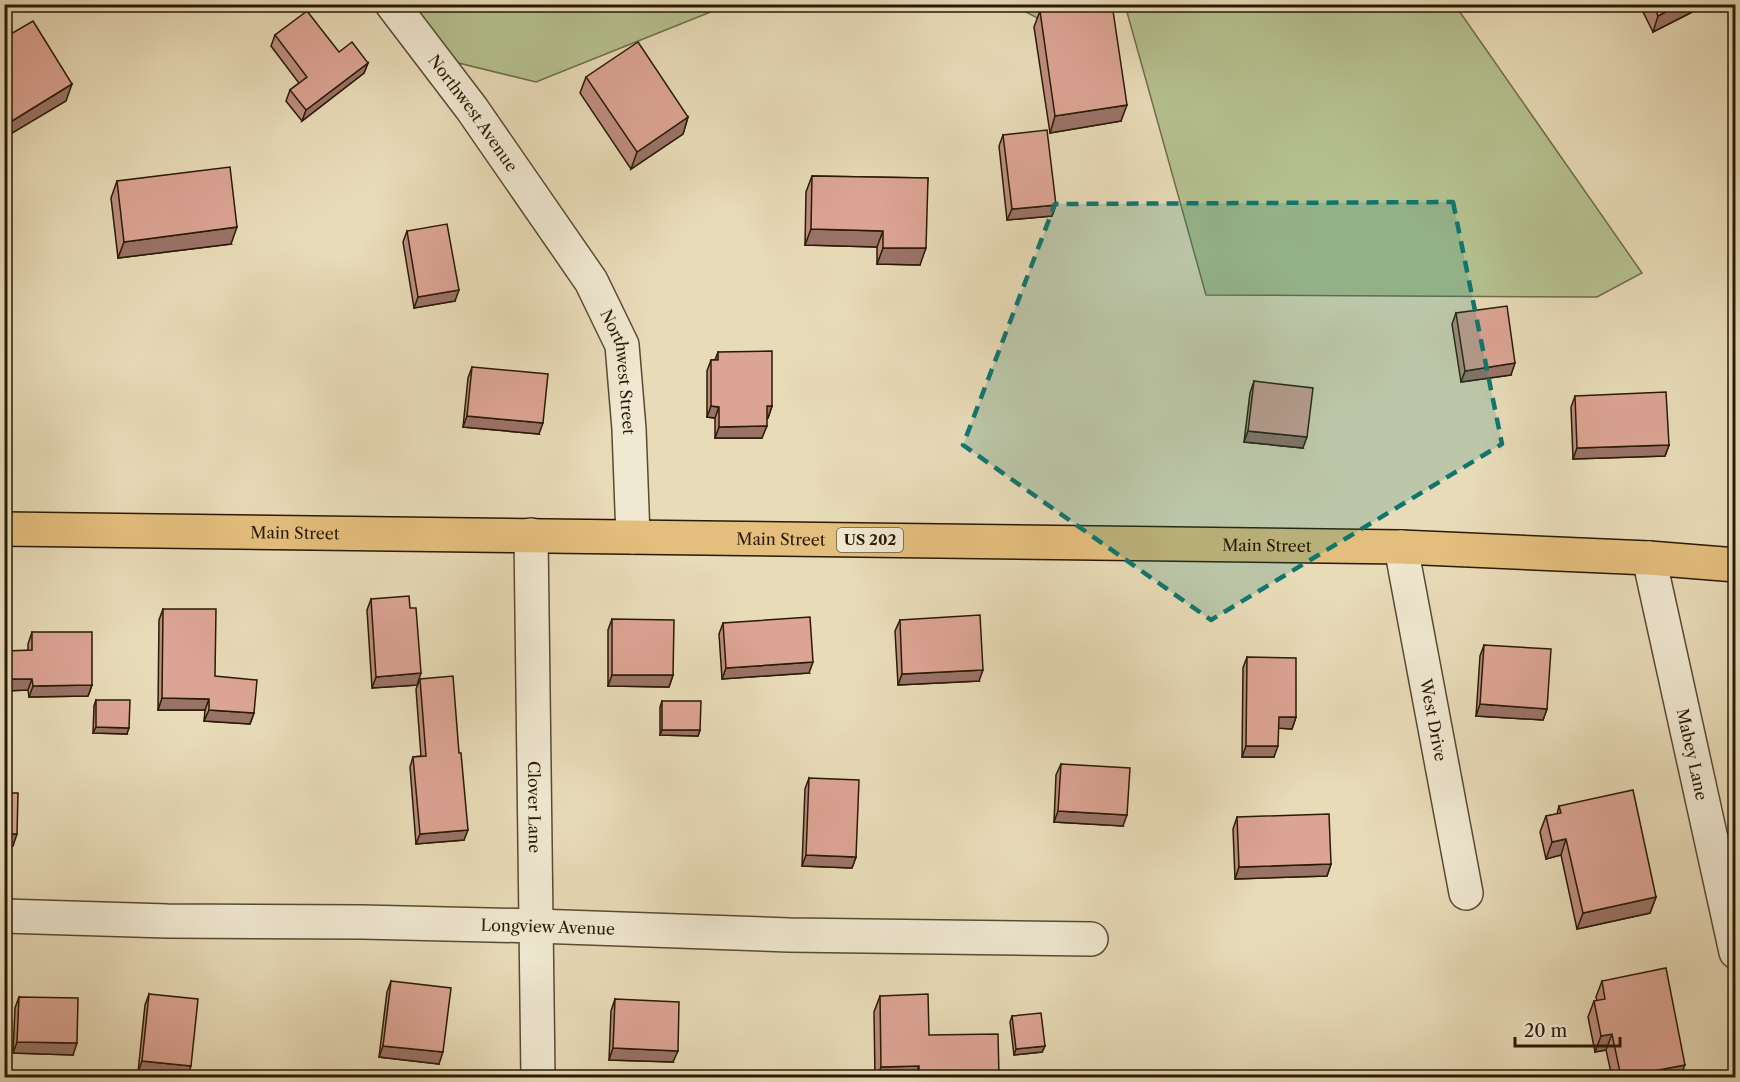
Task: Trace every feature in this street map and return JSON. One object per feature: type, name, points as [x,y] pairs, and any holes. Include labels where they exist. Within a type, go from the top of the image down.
[{"type":"main road","name":"Main Street","points":[[4,529],[1401,547],[1649,558],[1736,565]]},
{"type":"street","name":"Northwest Avenue","points":[[392,4],[472,109],[551,224]]},
{"type":"street","name":"Northwest Street","points":[[551,224],[591,281],[622,345],[629,429],[633,537]]},
{"type":"street","name":"Clover Lane","points":[[531,536],[538,1077]]},
{"type":"street","name":"West Drive","points":[[1401,547],[1466,893]]},
{"type":"street","name":"Mabey Lane","points":[[1649,558],[1736,952]]},
{"type":"street","name":"Longview Avenue","points":[[4,916],[167,921],[536,926],[789,935],[1091,939]]},
{"type":"highlighted area","points":[[1453,202],[1502,444],[1211,620],[963,445],[1055,204]]},
{"type":"green space","points":[[390,5],[728,5],[536,82],[430,56]]},
{"type":"green space","points":[[1013,5],[1122,5],[1043,21]]},
{"type":"green space","points":[[1125,5],[1455,5],[1642,273],[1597,297],[1206,295]]},
{"type":"building","points":[[1081,4],[1112,4],[1127,105],[1055,116],[1040,11]]},
{"type":"building","points":[[1653,4],[1681,4],[1658,16]]},
{"type":"building","points":[[307,11],[339,52],[352,42],[368,63],[306,110],[290,90],[307,77],[275,35]]},
{"type":"building","points":[[33,21],[72,84],[4,126],[4,38]]},
{"type":"building","points":[[638,42],[688,117],[637,152],[586,77]]},
{"type":"building","points":[[1047,130],[1056,205],[1012,209],[1003,135]]},
{"type":"building","points":[[230,167],[237,227],[124,242],[117,181]]},
{"type":"building","points":[[812,176],[928,178],[926,248],[883,248],[883,231],[811,229]]},
{"type":"building","points":[[447,224],[459,290],[418,297],[407,231]]},
{"type":"building","points":[[1507,306],[1515,363],[1465,371],[1456,313]]},
{"type":"building","points":[[772,351],[772,406],[767,406],[767,426],[719,427],[719,407],[711,406],[711,360],[718,360],[718,352]]},
{"type":"building","points":[[472,367],[548,374],[543,423],[467,416]]},
{"type":"building","points":[[1254,381],[1313,388],[1307,437],[1248,431]]},
{"type":"building","points":[[1666,392],[1669,445],[1577,448],[1575,396]]},
{"type":"building","points":[[409,596],[410,608],[416,608],[421,673],[376,677],[371,599]]},
{"type":"building","points":[[163,609],[216,609],[215,676],[257,680],[254,713],[209,710],[209,699],[162,698]]},
{"type":"building","points":[[980,615],[983,670],[902,674],[900,620]]},
{"type":"building","points":[[810,617],[813,662],[726,668],[723,623]]},
{"type":"building","points":[[612,619],[674,620],[673,675],[612,675]]},
{"type":"building","points":[[32,632],[92,632],[92,685],[33,686],[32,679],[5,679],[5,651],[32,650]]},
{"type":"building","points":[[1484,645],[1551,649],[1547,709],[1480,704]]},
{"type":"building","points":[[1247,657],[1296,658],[1296,717],[1279,717],[1278,746],[1246,746]]},
{"type":"building","points":[[453,676],[468,830],[420,834],[413,757],[426,756],[420,679]]},
{"type":"building","points":[[96,700],[130,700],[129,728],[96,727]]},
{"type":"building","points":[[662,701],[701,701],[700,730],[662,730]]},
{"type":"building","points":[[1061,764],[1130,768],[1127,815],[1058,811]]},
{"type":"building","points":[[809,778],[859,780],[856,857],[806,855]]},
{"type":"building","points":[[1633,790],[1656,897],[1583,913],[1566,839],[1552,842],[1546,816],[1561,813],[1559,806]]},
{"type":"building","points":[[4,793],[18,793],[17,834],[4,834]]},
{"type":"building","points":[[1329,814],[1331,864],[1239,867],[1237,817]]},
{"type":"building","points":[[1666,968],[1685,1065],[1621,1077],[1612,1034],[1601,1036],[1594,1001],[1605,999],[1602,981]]},
{"type":"building","points":[[391,981],[451,988],[443,1052],[383,1046]]},
{"type":"building","points":[[149,994],[198,999],[191,1066],[142,1061]]},
{"type":"building","points":[[928,994],[929,1035],[998,1034],[999,1076],[919,1077],[919,1066],[881,1067],[880,996]]},
{"type":"building","points":[[19,997],[78,998],[77,1043],[17,1042]]},
{"type":"building","points":[[615,999],[679,1002],[678,1051],[613,1048]]},
{"type":"building","points":[[1041,1013],[1045,1046],[1016,1049],[1012,1016]]},
{"type":"building","points":[[1431,1071],[1432,1077],[1398,1077]]}]
